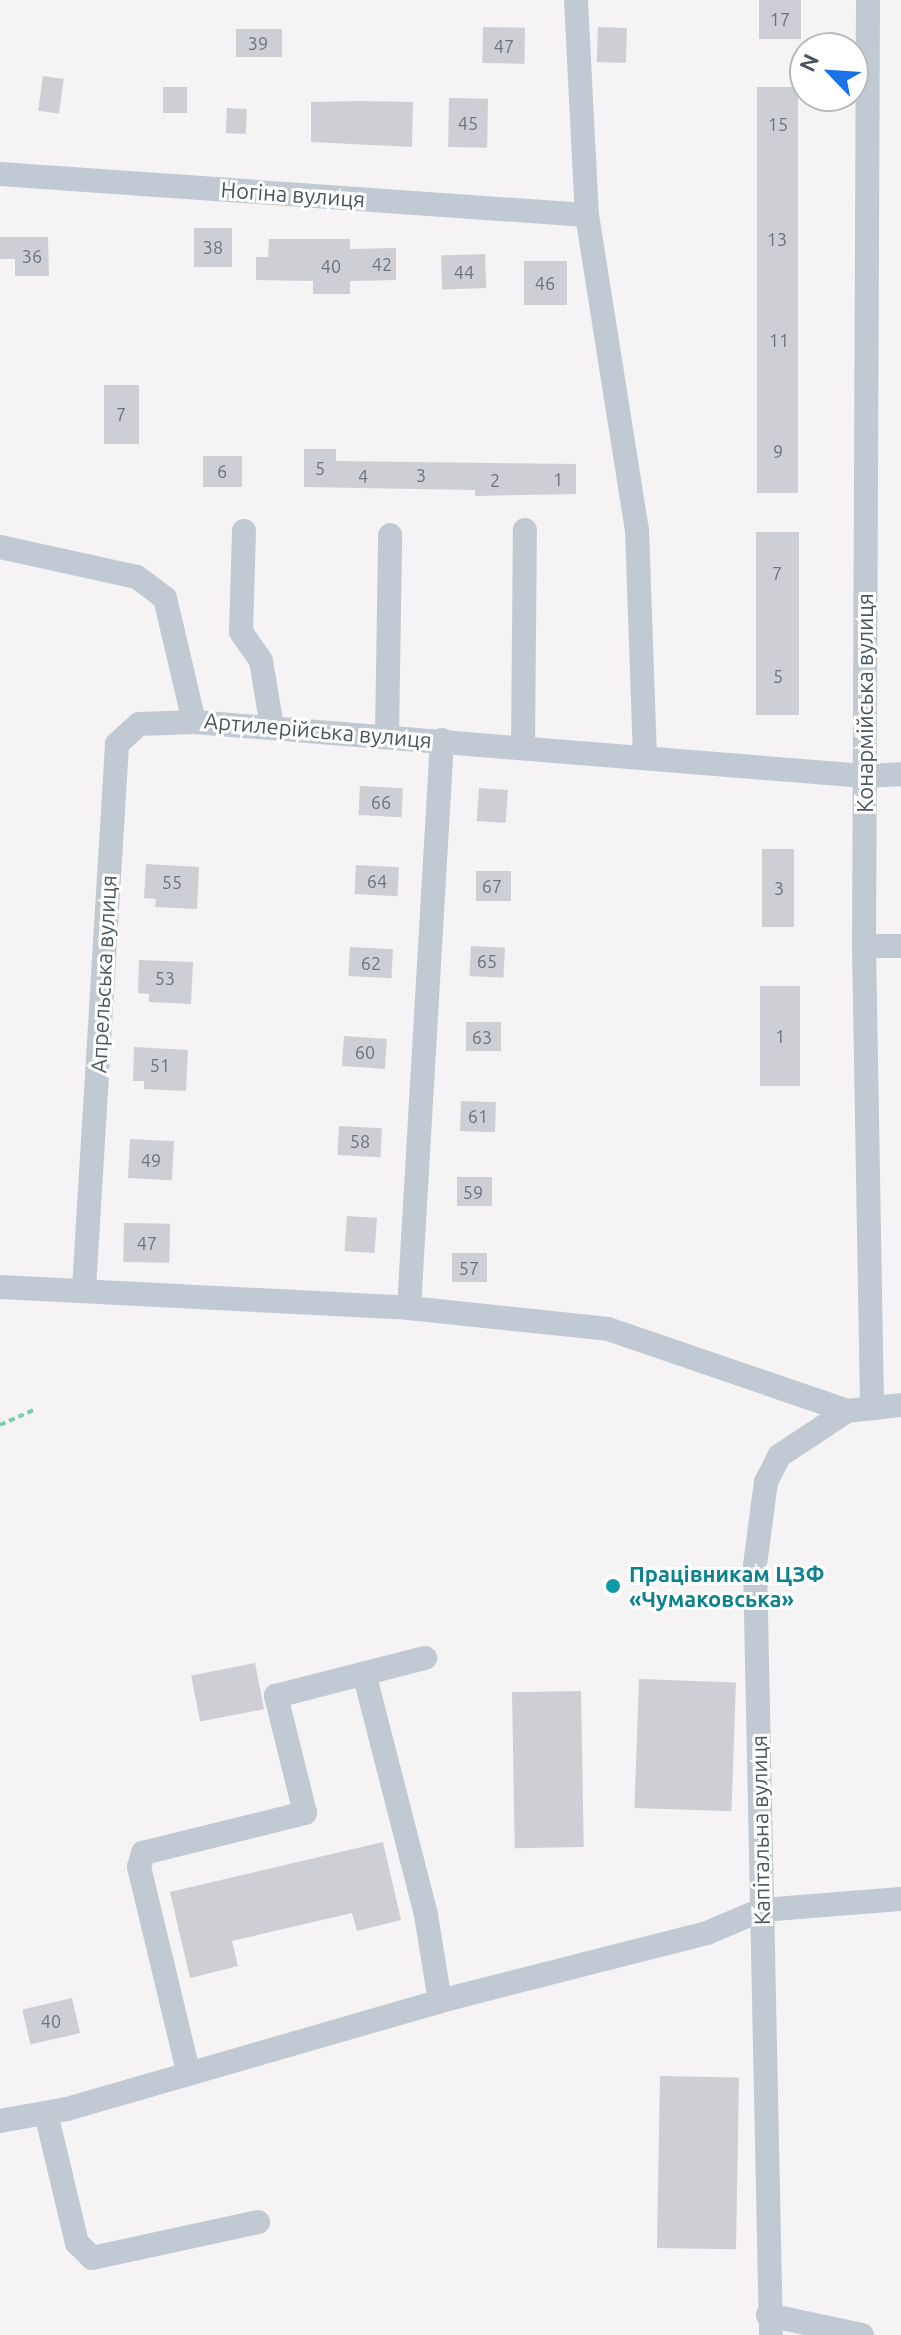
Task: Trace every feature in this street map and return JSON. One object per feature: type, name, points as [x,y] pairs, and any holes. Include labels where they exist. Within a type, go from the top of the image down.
[{"type":"street","points":[[576,0],[587,215],[637,529],[645,756]]},
{"type":"street","name":"Конармійська вулиця","points":[[868,0],[864,946],[872,1406]]},
{"type":"street","name":"Ногіна вулиця","points":[[0,174],[587,215]]},
{"type":"street","points":[[523,747],[525,530]]},
{"type":"street","points":[[244,531],[241,632],[261,661],[272,727]]},
{"type":"street","points":[[387,736],[390,535]]},
{"type":"street","name":"Артилерійська вулиця","points":[[0,547],[137,577],[165,598],[194,722],[865,776],[901,774]]},
{"type":"street","name":"Апрельська вулиця","points":[[84,1289],[117,744],[139,724],[194,722]]},
{"type":"street","points":[[409,1308],[442,740]]},
{"type":"street","points":[[864,946],[901,946]]},
{"type":"street","points":[[0,1287],[409,1308],[608,1329],[847,1411]]},
{"type":"street","name":"Капітальна вулиця","points":[[769,2325],[755,1565],[766,1482],[779,1456],[847,1411],[901,1405]]},
{"type":"street","points":[[188,2071],[139,1867],[143,1853],[305,1813],[276,1696],[425,1658]]},
{"type":"street","points":[[364,1673],[426,1915],[440,2001]]},
{"type":"street","points":[[0,2121],[46,2113],[440,2001],[707,1933],[761,1910],[901,1899]]},
{"type":"street","points":[[46,2113],[77,2243],[92,2258],[258,2222]]},
{"type":"street","points":[[769,2325],[862,2335]]},
{"type":"path","points":[[0,1425],[36,1409]]},
{"type":"building","points":[[759,0],[801,0],[801,32],[789,32],[789,39],[759,39]]},
{"type":"building","points":[[483,27],[525,28],[524,64],[482,63]]},
{"type":"building","points":[[598,27],[627,28],[626,63],[597,62]]},
{"type":"building","points":[[236,29],[282,29],[282,57],[236,57]]},
{"type":"building","points":[[43,76],[64,79],[59,114],[38,111]]},
{"type":"building","points":[[163,87],[187,87],[187,113],[163,113]]},
{"type":"building","points":[[757,87],[789,87],[789,112],[798,112],[798,493],[757,493]]},
{"type":"building","points":[[449,98],[488,99],[487,148],[448,147]]},
{"type":"building","points":[[311,102],[413,102],[412,147],[311,142]]},
{"type":"building","points":[[227,108],[247,109],[246,134],[226,133]]},
{"type":"building","points":[[194,228],[232,228],[232,267],[194,267]]},
{"type":"building","points":[[0,237],[48,237],[49,276],[15,276],[15,259],[0,259]]},
{"type":"building","points":[[269,239],[350,239],[350,249],[396,248],[396,280],[350,281],[350,294],[313,294],[313,281],[256,280],[256,257],[268,257]]},
{"type":"building","points":[[485,254],[486,288],[442,290],[441,256]]},
{"type":"building","points":[[524,261],[567,261],[567,305],[524,305]]},
{"type":"building","points":[[104,385],[139,385],[139,444],[104,444]]},
{"type":"building","points":[[304,449],[336,449],[336,461],[576,464],[576,494],[475,496],[475,490],[304,487]]},
{"type":"building","points":[[203,456],[242,456],[242,487],[203,487]]},
{"type":"building","points":[[756,532],[799,532],[799,715],[756,715]]},
{"type":"building","points":[[360,786],[403,788],[401,817],[358,815]]},
{"type":"building","points":[[479,788],[508,790],[506,823],[477,821]]},
{"type":"building","points":[[762,849],[794,849],[794,927],[762,927]]},
{"type":"building","points":[[146,864],[199,867],[197,909],[155,907],[156,899],[144,898]]},
{"type":"building","points":[[356,865],[399,867],[397,896],[354,894]]},
{"type":"building","points":[[476,871],[511,871],[511,901],[476,901]]},
{"type":"building","points":[[471,946],[505,948],[503,978],[469,976]]},
{"type":"building","points":[[350,947],[393,949],[391,978],[348,976]]},
{"type":"building","points":[[139,960],[193,962],[191,1004],[149,1002],[149,994],[138,993]]},
{"type":"building","points":[[760,986],[800,986],[800,1086],[760,1086]]},
{"type":"building","points":[[466,1022],[501,1022],[501,1051],[466,1051]]},
{"type":"building","points":[[344,1036],[387,1039],[385,1069],[342,1066]]},
{"type":"building","points":[[134,1047],[188,1050],[186,1091],[144,1089],[144,1081],[133,1081]]},
{"type":"building","points":[[461,1101],[496,1102],[495,1132],[460,1131]]},
{"type":"building","points":[[339,1126],[382,1128],[380,1157],[337,1155]]},
{"type":"building","points":[[130,1139],[174,1141],[172,1180],[128,1178]]},
{"type":"building","points":[[457,1177],[492,1177],[492,1206],[457,1206]]},
{"type":"building","points":[[347,1216],[377,1218],[374,1253],[345,1251]]},
{"type":"building","points":[[124,1223],[170,1224],[169,1263],[123,1262]]},
{"type":"building","points":[[452,1253],[487,1253],[487,1282],[452,1282]]},
{"type":"building","points":[[255,1663],[264,1709],[200,1722],[191,1675]]},
{"type":"building","points":[[639,1679],[736,1682],[731,1811],[634,1808]]},
{"type":"building","points":[[581,1691],[584,1847],[515,1848],[512,1692]]},
{"type":"building","points":[[383,1842],[401,1920],[357,1931],[352,1913],[232,1941],[238,1966],[190,1978],[170,1892]]},
{"type":"building","points":[[72,1998],[80,2033],[30,2045],[22,2009]]},
{"type":"building","points":[[660,2076],[739,2077],[736,2249],[657,2248]]},
{"type":"place","name":"Працівникам ЦЗФ «Чумаковська»","points":[[613,1586]]}]
